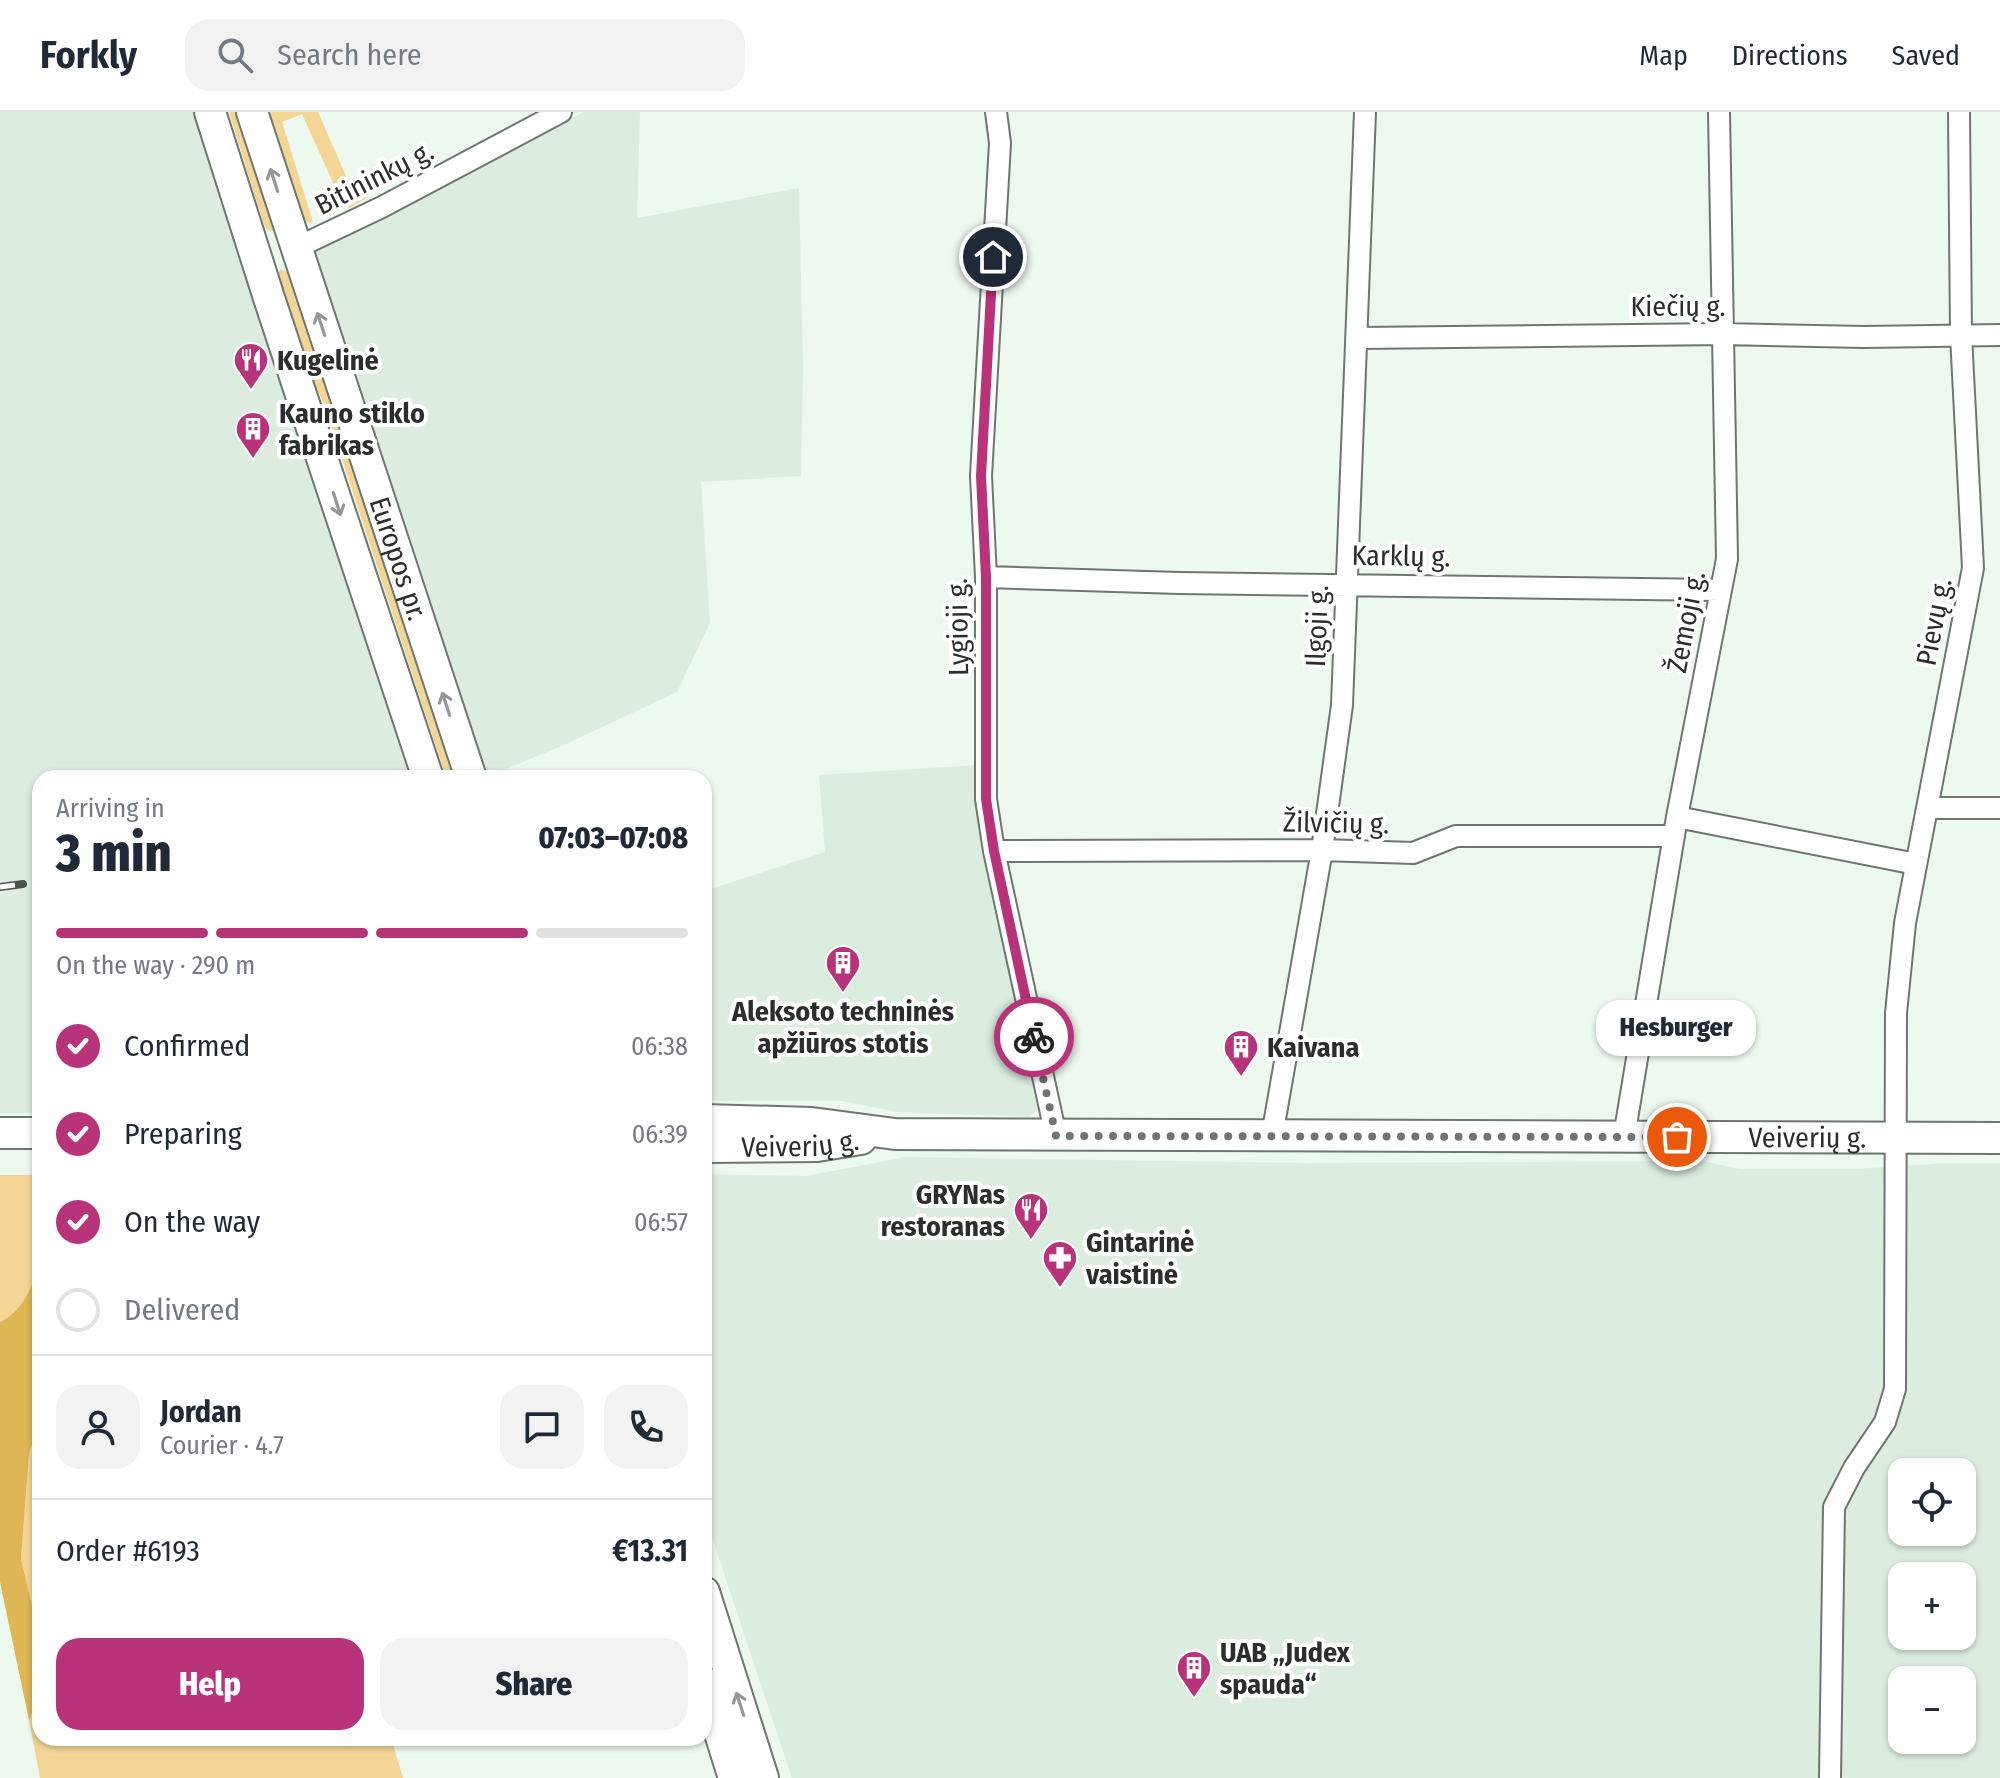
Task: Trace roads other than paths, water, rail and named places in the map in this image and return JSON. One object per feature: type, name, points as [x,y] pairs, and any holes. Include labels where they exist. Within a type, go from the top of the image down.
[{"type":"main road","name":"Europos pr.","points":[[210,112],[425,770]]},
{"type":"main road","name":"Europos pr.","points":[[252,112],[468,770]]},
{"type":"main road","points":[[247,229],[260,244],[276,252],[296,248]]},
{"type":"main road","name":"Veiverių g.","points":[[712,1120],[812,1123],[895,1134],[2000,1138]]},
{"type":"main road","points":[[0,1133],[32,1133]]},
{"type":"main road","name":"Veiverių g.","points":[[712,1147],[817,1146],[895,1134]]},
{"type":"main road","points":[[712,1617],[763,1778]]},
{"type":"main road","points":[[712,1708],[734,1778]]},
{"type":"street","name":"Bitininkų g.","points":[[296,248],[382,207],[561,112]]},
{"type":"street","name":"Lygioji g.","points":[[996,112],[1000,143],[981,476],[986,577],[986,799],[994,851],[1056,1136]]},
{"type":"street","name":"Ilgoji g.","points":[[1272,1136],[1339,736],[1365,112]]},
{"type":"street","name":"Žemoji g.","points":[[1624,1137],[1675,826],[1727,559],[1719,112]]},
{"type":"street","name":"Pievų g.","points":[[1830,1778],[1834,1507],[1854,1468],[1885,1422],[1895,1389],[1894,1138],[1899,968],[1973,568],[1961,335],[1959,112]]},
{"type":"street","name":"Kiečių g.","points":[[1357,338],[2000,335]]},
{"type":"street","name":"Karklų g.","points":[[986,577],[1179,583],[1720,590]]},
{"type":"street","points":[[1927,808],[2000,808]]},
{"type":"street","name":"Žilvičių g.","points":[[994,851],[1322,850],[1413,853],[1456,836],[1675,826],[1916,864]]},
{"type":"railway","points":[[0,887],[23,884]]},
{"type":"place","name":"Kugelinė","points":[[251,391]]},
{"type":"place","name":"Kauno stiklo fabrikas","points":[[253,460]]},
{"type":"place","name":"Aleksoto techninės apžiūros stotis","points":[[843,994]]},
{"type":"place","name":"Kaivana","points":[[1241,1078]]},
{"type":"place","name":"Hesburger","points":[[1677,1137]]},
{"type":"place","name":"GRYNas restoranas","points":[[1031,1241]]},
{"type":"place","name":"Gintarinė vaistinė","points":[[1060,1289]]},
{"type":"place","name":"UAB „Judex spauda“","points":[[1194,1699]]}]
